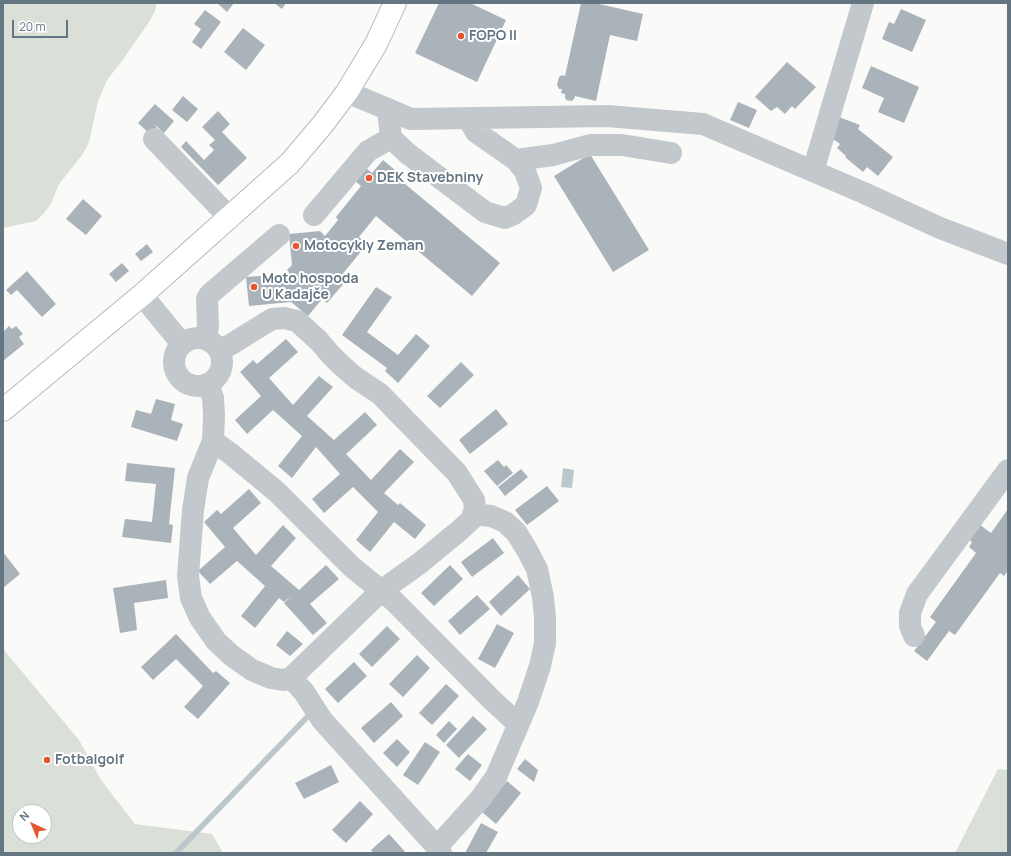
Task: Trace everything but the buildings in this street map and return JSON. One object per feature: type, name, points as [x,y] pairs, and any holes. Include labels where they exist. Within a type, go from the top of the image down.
[{"type":"main road","points":[[3,410],[142,295],[230,218],[290,162],[323,124],[347,92],[376,44],[394,3]]},
{"type":"street","points":[[813,171],[863,3]]},
{"type":"street","points":[[347,92],[411,119],[607,116],[703,124],[940,228],[1008,254]]},
{"type":"street","points":[[388,110],[391,138],[406,153],[485,212],[505,218],[514,214],[526,204],[531,188],[525,171],[516,160],[476,132],[468,118]]},
{"type":"street","points":[[314,215],[368,151],[391,138]]},
{"type":"street","points":[[154,139],[230,218]]},
{"type":"street","points":[[516,160],[553,155],[590,145],[622,145],[671,153]]},
{"type":"street","points":[[208,384],[212,398],[214,415],[213,441],[198,478],[193,510],[188,576],[191,598],[200,618],[216,641],[231,655],[252,670],[271,678],[283,680],[291,678],[381,591],[420,563],[472,519],[474,500],[457,473],[380,394],[356,378],[340,364],[320,341],[298,321],[284,318],[272,319],[230,345],[212,344],[197,338],[189,340],[182,344],[174,359],[174,368],[178,375],[191,385],[199,386],[208,384],[220,373],[222,361],[212,344],[208,327],[207,299],[210,294],[279,235]]},
{"type":"street","points":[[142,295],[182,344]]},
{"type":"street","points":[[213,441],[277,492],[352,567],[394,601],[492,700],[518,724]]},
{"type":"street","points":[[914,636],[910,626],[910,613],[917,594],[1008,470]]},
{"type":"street","points":[[291,678],[304,692],[322,720],[439,850],[496,777],[528,702],[540,666],[545,643],[545,617],[537,569],[516,532],[504,522],[491,516],[473,514]]},
{"type":"shaded area","points":[[3,3],[157,3],[155,11],[149,22],[107,80],[98,101],[89,142],[83,154],[59,184],[51,204],[36,221],[3,228]]},
{"type":"shaded area","points":[[563,468],[574,470],[572,488],[561,487]]},
{"type":"shaded area","name":"Fotbalgolf","points":[[3,649],[79,740],[101,780],[135,824],[212,834],[223,853],[3,853]]},
{"type":"shaded area","points":[[998,769],[1008,770],[1008,853],[955,853]]},
{"type":"waterway","points":[[176,853],[312,712]]},
{"type":"place","name":"FOPO II","points":[[461,36]]},
{"type":"place","name":"DEK Stavebniny","points":[[369,178]]},
{"type":"place","name":"Motocykly Zeman","points":[[296,246]]},
{"type":"place","name":"Moto hospoda U Kadajče","points":[[254,287]]},
{"type":"place","name":"Fotbalgolf","points":[[47,760]]}]
